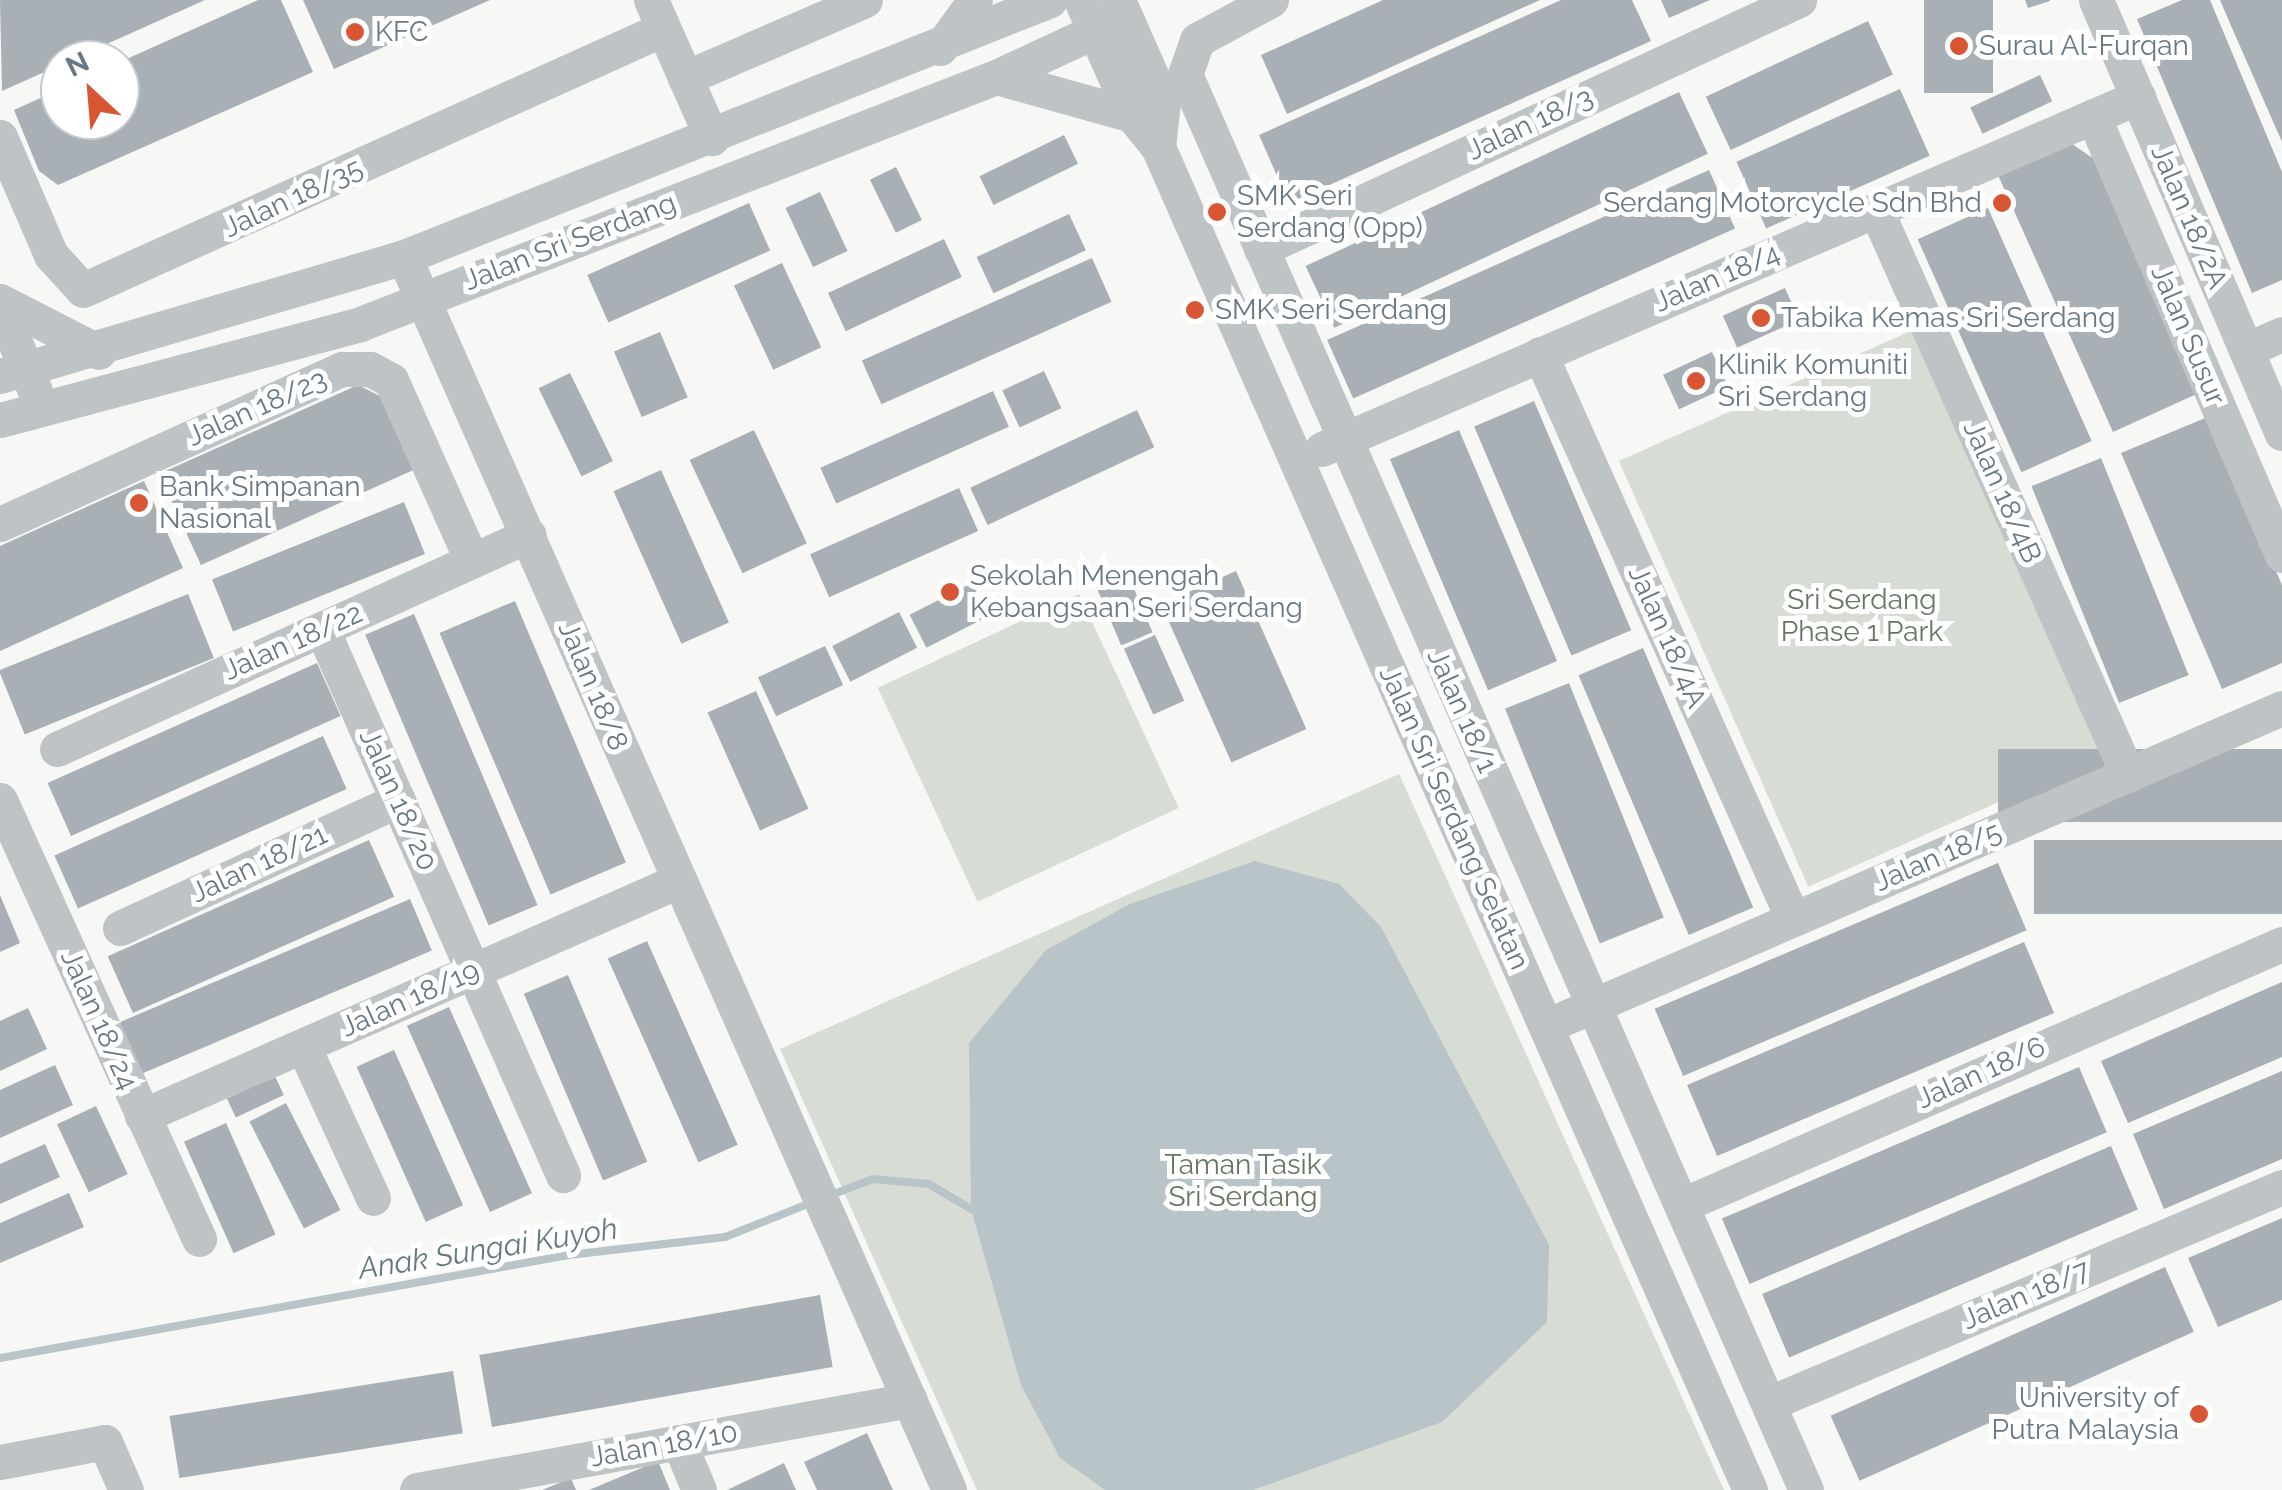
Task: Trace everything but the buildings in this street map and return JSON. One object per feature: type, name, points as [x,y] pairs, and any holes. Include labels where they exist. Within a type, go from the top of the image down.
[{"type":"street","points":[[685,78],[866,0]]},
{"type":"street","points":[[940,49],[975,0]]},
{"type":"street","name":"Jalan Sri Serdang","points":[[14,374],[99,352],[404,257],[940,49],[1050,0]]},
{"type":"street","name":"Jalan 18/1","points":[[1271,0],[1219,24],[1197,40],[1186,74],[1342,440],[1806,1490]]},
{"type":"street","name":"Jalan 18/3","points":[[1260,249],[1799,0]]},
{"type":"street","name":"Jalan 18/2A","points":[[2096,0],[2282,433]]},
{"type":"street","name":"Jalan Sri Serdang","points":[[0,420],[43,415],[360,324],[996,77],[1104,12]]},
{"type":"street","name":"Jalan Sri Serdang Selatan","points":[[1104,12],[1132,115],[1158,147],[1750,1490]]},
{"type":"street","name":"Jalan Sri Serdang Selatan","points":[[1104,12],[1162,102],[1158,147]]},
{"type":"street","points":[[657,15],[712,138]]},
{"type":"street","name":"Jalan 18/35","points":[[0,138],[51,255],[84,290],[657,15]]},
{"type":"street","points":[[996,77],[1132,115]]},
{"type":"street","name":"Jalan 18/4","points":[[1296,460],[2138,97]]},
{"type":"street","name":"Jalan Susur","points":[[2094,116],[2282,554]]},
{"type":"street","name":"Jalan 18/4B","points":[[1876,210],[2128,775]]},
{"type":"street","name":"Jalan 18/8","points":[[404,257],[949,1490]]},
{"type":"street","points":[[360,324],[445,344],[480,278]]},
{"type":"street","points":[[0,303],[99,352]]},
{"type":"street","points":[[0,303],[14,374],[43,415]]},
{"type":"street","points":[[2246,350],[2282,334]]},
{"type":"street","name":"Jalan 18/4A","points":[[1540,354],[1793,919]]},
{"type":"street","name":"Jalan 18/23","points":[[0,524],[342,370],[370,369],[392,380],[472,560]]},
{"type":"street","name":"Jalan 18/22","points":[[57,749],[529,536]]},
{"type":"street","name":"Jalan 18/20","points":[[322,629],[563,1175]]},
{"type":"street","name":"Jalan 18/5","points":[[1546,1026],[2282,708]]},
{"type":"street","name":"Jalan 18/21","points":[[120,928],[398,800]]},
{"type":"street","name":"Jalan 18/24","points":[[3,815],[199,1239]]},
{"type":"street","name":"Jalan 18/19","points":[[142,1116],[678,882]]},
{"type":"street","name":"Jalan 18/6","points":[[1682,1205],[2282,944]]},
{"type":"street","points":[[304,1048],[373,1198]]},
{"type":"street","name":"Jalan 18/7","points":[[1770,1402],[2282,1188]]},
{"type":"street","name":"Jalan 18/10","points":[[418,1490],[454,1487],[910,1400]]},
{"type":"street","points":[[0,1462],[105,1442],[126,1490]]},
{"type":"street","points":[[679,1442],[699,1490]]},
{"type":"green space","name":"Sri Serdang Phase 1 Park","points":[[1913,330],[2103,756],[1808,887],[1619,461]]},
{"type":"green space","points":[[1079,594],[1179,808],[978,902],[878,688]]},
{"type":"green space","name":"Taman Tasik Sri Serdang","points":[[1399,774],[1724,1490],[977,1490],[780,1049]]},
{"type":"shaded area","name":"Taman Tasik Sri Serdang","points":[[1255,861],[1339,884],[1381,927],[1549,1245],[1547,1322],[1442,1422],[1253,1490],[1105,1490],[1060,1458],[1021,1385],[971,1209],[969,1043],[1046,950],[1130,904]]},
{"type":"waterway","name":"Anak Sungai Kuyoh","points":[[831,1195],[873,1179],[929,1184],[971,1209]]},
{"type":"waterway","name":"Anak Sungai Kuyoh","points":[[0,1358],[569,1255],[725,1237],[813,1202]]},
{"type":"place","name":"KFC","points":[[355,32]]},
{"type":"place","name":"Surau Al-Furqan","points":[[1959,46]]},
{"type":"place","name":"Serdang Motorcycle Sdn Bhd","points":[[2002,203]]},
{"type":"place","name":"SMK Seri Serdang (Opp)","points":[[1217,212]]},
{"type":"place","name":"SMK Seri Serdang","points":[[1195,310]]},
{"type":"place","name":"Tabika Kemas Sri Serdang","points":[[1761,318]]},
{"type":"place","name":"Klinik Komuniti Sri Serdang","points":[[1696,381]]},
{"type":"place","name":"Bank Simpanan Nasional","points":[[139,503]]},
{"type":"place","name":"Sekolah Menengah Kebangsaan Seri Serdang","points":[[950,592]]},
{"type":"place","name":"University of Putra Malaysia","points":[[2199,1414]]}]
